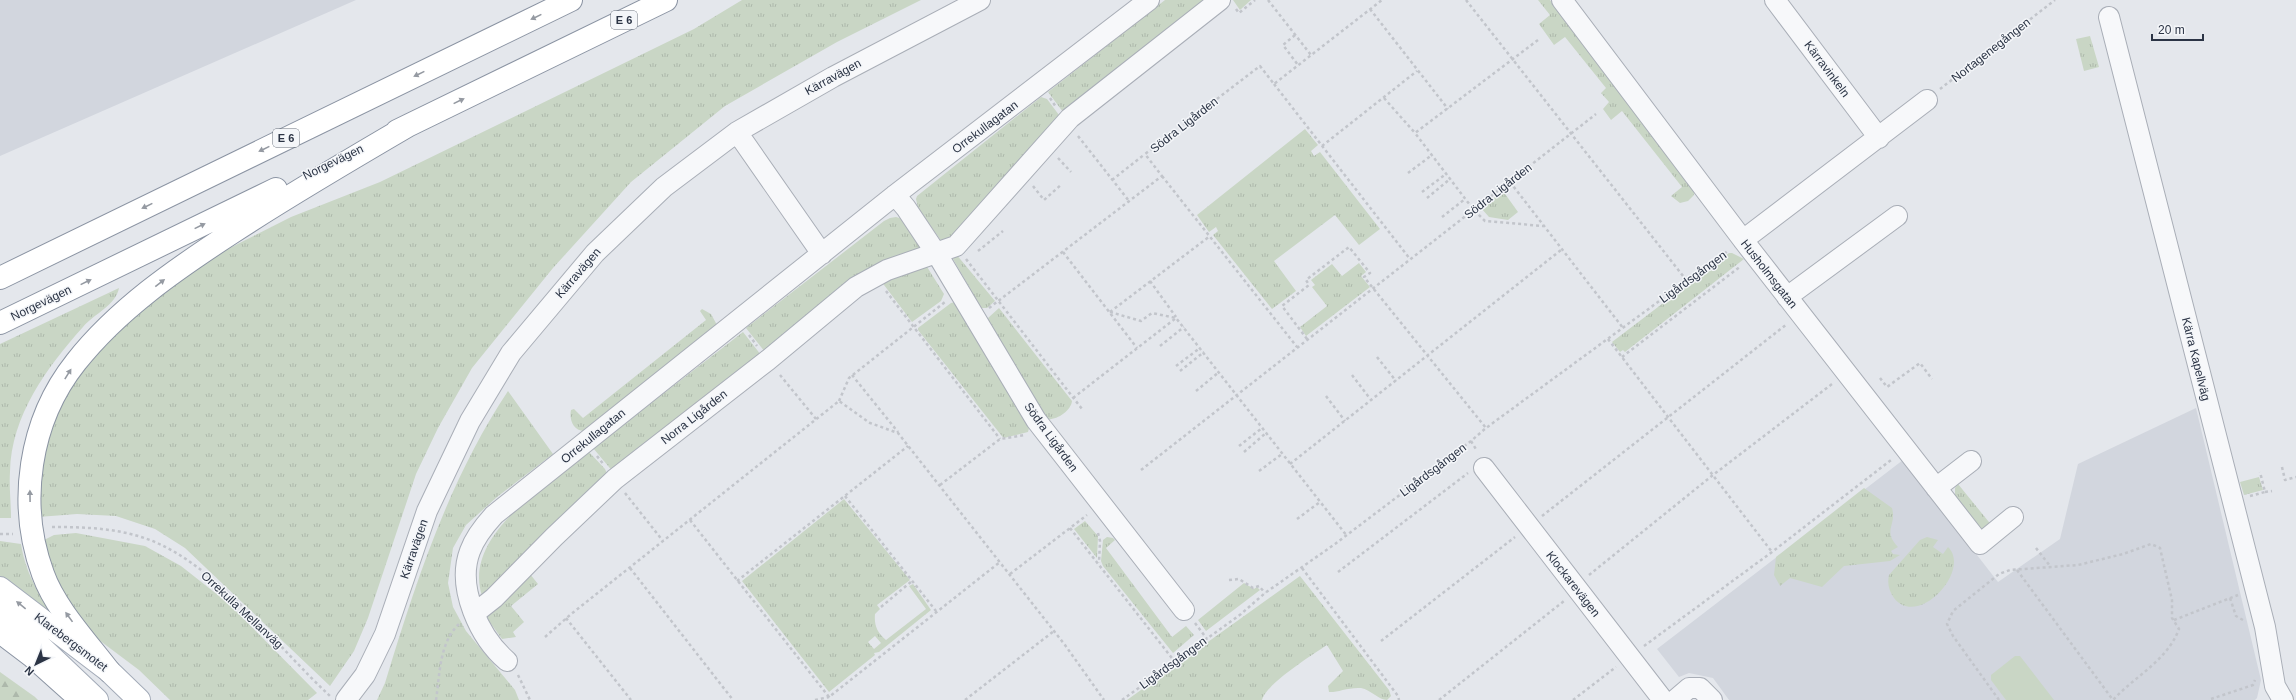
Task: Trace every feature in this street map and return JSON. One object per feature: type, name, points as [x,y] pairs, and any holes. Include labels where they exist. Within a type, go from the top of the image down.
[{"type":"main road","name":"E 6","points":[[0,278],[571,0]]},
{"type":"main road","name":"Norgevägen","points":[[0,323],[666,0]]},
{"type":"main road","points":[[109,670],[56,600],[44,576],[36,554],[30,516],[29,490],[32,460],[41,425],[57,393],[75,363],[103,332],[142,297],[179,268],[298,189],[411,124]]},
{"type":"main road","name":"Klarebergsmotet","points":[[0,588],[109,670],[139,700]]},
{"type":"main road","name":"Klarebergsmotet","points":[[0,608],[97,700]]},
{"type":"main road","points":[[0,632],[33,657],[81,700]]},
{"type":"street","name":"Kärravägen","points":[[346,700],[365,675],[385,634],[427,511],[453,454],[511,353],[595,252],[629,218],[664,187],[737,132],[833,77],[980,0]]},
{"type":"street","name":"Orrekullagatan","points":[[508,661],[498,653],[484,635],[469,596],[466,575],[469,552],[480,532],[494,515],[895,195],[1149,0]]},
{"type":"street","name":"Husholmsgatan","points":[[1562,0],[1749,248],[1980,544],[2013,517]]},
{"type":"street","name":"Kärravinkeln","points":[[1775,0],[1879,138]]},
{"type":"street","points":[[936,252],[956,246],[1067,121],[1226,2]]},
{"type":"street","name":"Kärra Kapellväg","points":[[2109,17],[2265,626],[2275,686],[2283,700]]},
{"type":"street","points":[[1749,248],[1879,138],[1927,100]]},
{"type":"street","points":[[737,132],[822,254]]},
{"type":"street","name":"Södra Ligården","points":[[895,195],[906,208],[936,252],[1044,431],[1094,510],[1184,610]]},
{"type":"street","points":[[1787,297],[1897,216]]},
{"type":"street","name":"Norra Ligården","points":[[475,613],[494,598],[615,479],[768,360],[856,287],[887,270],[936,252]]},
{"type":"street","points":[[1936,488],[1971,461]]},
{"type":"street","name":"Klockarevägen","points":[[1484,468],[1528,527],[1663,700]]},
{"type":"street","points":[[1675,700],[1689,688],[1700,688],[1712,700]]},
{"type":"path","points":[[1226,2],[1239,13],[1255,0]]},
{"type":"path","points":[[1268,0],[1311,55]]},
{"type":"path","points":[[1382,0],[1274,84],[1410,259]]},
{"type":"path","points":[[1466,0],[1687,281]]},
{"type":"path","name":"Nortagenegången","points":[[1927,100],[2055,0]]},
{"type":"path","points":[[1370,9],[1448,109]]},
{"type":"path","points":[[1295,35],[1282,45],[1298,65]]},
{"type":"path","points":[[1415,133],[1538,40]]},
{"type":"path","name":"Södra Ligården","points":[[1274,84],[1260,66],[1145,154],[1297,347]]},
{"type":"path","points":[[1322,146],[1418,71]]},
{"type":"path","points":[[1042,83],[1054,104],[1129,201]]},
{"type":"path","points":[[1384,98],[1415,133],[1473,210],[1485,221],[1543,226]]},
{"type":"path","name":"Södra Ligården","points":[[1141,470],[1596,114]]},
{"type":"path","points":[[1112,180],[1145,154]]},
{"type":"path","points":[[1408,173],[1432,155]]},
{"type":"path","points":[[1022,173],[1044,200],[1062,184]]},
{"type":"path","points":[[1422,192],[1446,174]]},
{"type":"path","points":[[986,310],[997,300],[1063,252],[1162,176]]},
{"type":"path","points":[[1427,198],[1450,180]]},
{"type":"path","points":[[1510,182],[1561,250],[1623,328]]},
{"type":"path","points":[[1442,217],[1465,198]]},
{"type":"path","points":[[976,253],[1003,231]]},
{"type":"path","points":[[1110,312],[1210,236]]},
{"type":"path","points":[[956,246],[1082,409]]},
{"type":"path","points":[[1307,339],[1282,306],[1309,285],[1306,280],[1349,247],[1370,273],[1364,277],[1486,428]]},
{"type":"path","points":[[1622,357],[1749,248]]},
{"type":"path","name":"Ligårdsgången","points":[[1122,700],[1241,614],[1264,593],[1346,536],[1486,428],[1687,281],[1749,248]]},
{"type":"path","points":[[1290,464],[1561,250]]},
{"type":"path","points":[[1063,252],[1137,348]]},
{"type":"path","points":[[875,277],[1000,440]]},
{"type":"path","points":[[1150,281],[1176,318],[1237,394],[1346,536]]},
{"type":"path","points":[[545,637],[566,618],[839,401],[852,375],[948,299]]},
{"type":"path","points":[[1110,312],[1141,321],[1152,313],[1176,318]]},
{"type":"path","points":[[1381,641],[1800,313]]},
{"type":"path","points":[[1073,398],[1176,318]]},
{"type":"path","points":[[1160,346],[1184,327]]},
{"type":"path","points":[[1608,339],[1772,552]]},
{"type":"path","points":[[1176,366],[1200,348]]},
{"type":"path","points":[[1180,371],[1204,352]]},
{"type":"path","points":[[1377,357],[1396,381]]},
{"type":"path","points":[[1880,378],[1887,387],[1920,363],[1932,379]]},
{"type":"path","points":[[1196,391],[1219,372]]},
{"type":"path","points":[[1439,700],[1714,475],[1846,373]]},
{"type":"path","points":[[852,375],[1010,574],[1104,700]]},
{"type":"path","points":[[1352,375],[1371,400]]},
{"type":"path","points":[[1326,396],[1345,421]]},
{"type":"path","points":[[839,401],[870,423],[898,433]]},
{"type":"path","points":[[1239,446],[1262,428]]},
{"type":"path","points":[[940,486],[1000,440],[1044,431]]},
{"type":"path","points":[[1244,452],[1266,433]]},
{"type":"path","points":[[737,580],[908,446]]},
{"type":"path","points":[[1574,700],[1629,657],[1772,552],[1905,448]]},
{"type":"path","points":[[1259,471],[1282,454]]},
{"type":"path","points":[[2282,467],[2285,480],[2296,477]]},
{"type":"path","points":[[1338,572],[1464,474],[1484,468]]},
{"type":"path","points":[[2260,472],[2264,492]]},
{"type":"path","points":[[2232,500],[2272,491]]},
{"type":"path","points":[[845,496],[936,612]]},
{"type":"path","points":[[1297,519],[1320,502]]},
{"type":"path","points":[[1091,522],[1094,510]]},
{"type":"path","points":[[1010,574],[1094,510]]},
{"type":"path","points":[[690,520],[831,700]]},
{"type":"path","name":"Orrekulla Mellanväg","points":[[50,527],[102,528],[150,540],[176,552],[215,582],[334,700]]},
{"type":"path","points":[[1070,528],[1175,662]]},
{"type":"path","points":[[1095,528],[1100,535],[1099,564]]},
{"type":"path","points":[[0,534],[15,533]]},
{"type":"path","points":[[1999,700],[1952,636],[1947,624],[1953,611],[1999,574],[2017,570],[2078,564],[2123,554],[2151,544],[2157,545],[2160,548],[2172,600],[2174,620],[2178,629],[2175,640],[2164,655],[2113,700],[2017,570]]},
{"type":"path","points":[[2036,548],[2050,567]]},
{"type":"path","points":[[815,700],[828,697],[1000,562]]},
{"type":"path","points":[[630,568],[733,700]]},
{"type":"path","points":[[1302,568],[1398,696],[1399,700]]},
{"type":"path","points":[[1229,580],[1239,579],[1253,588],[1259,586],[1264,593]]},
{"type":"path","points":[[881,607],[912,581]]},
{"type":"path","points":[[2174,620],[2255,588]]},
{"type":"path","points":[[2230,598],[2236,616],[2243,618],[2244,625]]},
{"type":"path","points":[[436,700],[443,654],[449,639],[456,627],[475,613]]},
{"type":"path","points":[[566,618],[631,700]]},
{"type":"path","points":[[965,700],[1054,631]]},
{"type":"path","points":[[508,661],[516,671],[530,700]]},
{"type":"path","points":[[2212,699],[2253,685],[2256,679]]},
{"type":"shaded area","points":[[0,0],[356,0],[0,156]]},
{"type":"shaded area","points":[[2196,408],[2261,680],[2257,698],[2255,700],[1729,700],[1713,678],[1689,673],[1679,677],[1657,649],[1903,460],[1998,582],[2060,539],[2078,464]]},
{"type":"green space","points":[[742,0],[921,0],[837,42],[725,106],[631,182],[553,268],[472,368],[438,428],[416,474],[368,618],[354,651],[330,686],[185,548],[155,529],[116,516],[77,514],[38,517],[44,452],[59,402],[90,355],[134,313],[200,263],[291,217],[380,182],[694,29]]},
{"type":"green space","points":[[1165,0],[1215,0],[1066,116],[1048,92]]},
{"type":"green space","points":[[1233,0],[1251,0],[1240,10]]},
{"type":"green space","points":[[1538,0],[1550,0],[1694,188],[1694,195],[1688,201],[1680,203],[1671,196],[1682,187],[1622,111],[1611,120],[1603,109],[1609,102],[1601,93],[1606,88],[1565,37],[1554,45],[1539,24],[1550,15]]},
{"type":"green space","points":[[2090,36],[2099,67],[2084,71],[2076,39]]},
{"type":"green space","points":[[1041,97],[1047,99],[1062,119],[956,242],[942,242],[918,208],[916,199],[917,196]]},
{"type":"green space","points":[[1305,129],[1318,145],[1311,151],[1314,156],[1320,152],[1380,229],[1359,245],[1335,215],[1274,261],[1296,291],[1272,309],[1213,235],[1218,231],[1216,227],[1209,232],[1197,215]]},
{"type":"green space","points":[[1503,191],[1518,212],[1508,220],[1489,217],[1481,208]]},
{"type":"green space","points":[[896,217],[903,219],[924,251],[765,352],[746,328],[884,221]]},
{"type":"green space","points":[[1729,253],[1744,259],[1625,352],[1623,350],[1620,352],[1612,342]]},
{"type":"green space","points":[[956,254],[995,301],[987,308],[981,308],[953,259]]},
{"type":"green space","points":[[924,262],[944,294],[941,301],[912,322],[881,281]]},
{"type":"green space","points":[[1359,263],[1366,272],[1361,276],[1370,287],[1306,336],[1300,327],[1327,306],[1312,287],[1315,285],[1311,280],[1332,264],[1342,276]]},
{"type":"green space","points":[[119,288],[114,299],[88,322],[70,342],[44,376],[33,394],[17,431],[12,451],[10,478],[11,518],[0,518],[0,344]]},
{"type":"green space","points":[[955,302],[1029,428],[1028,432],[1004,438],[918,330],[918,328],[951,303]]},
{"type":"green space","points":[[999,308],[1072,401],[1066,412],[1058,417],[1046,419],[989,322],[988,318]]},
{"type":"green space","points":[[702,309],[711,314],[717,325],[584,431],[575,427],[571,421],[571,410],[574,409],[583,418],[706,320],[700,311]]},
{"type":"green space","points":[[743,332],[761,355],[614,473],[593,448]]},
{"type":"green space","points":[[508,391],[553,454],[497,497],[466,525],[453,548],[448,583],[453,607],[466,631],[515,690],[519,700],[377,700],[385,683],[422,569],[451,496],[487,425]]},
{"type":"green space","points":[[589,452],[605,469],[609,478],[482,596],[479,574],[485,552],[497,532],[513,513],[532,495]]},
{"type":"green space","points":[[2259,477],[2263,490],[2244,495],[2240,482]]},
{"type":"green space","points":[[1958,484],[1993,527],[1982,532],[1955,496],[1955,488]]},
{"type":"green space","points":[[1864,488],[1892,508],[1893,519],[1890,532],[1893,541],[1898,547],[1891,551],[1893,554],[1900,555],[1890,561],[1844,566],[1822,587],[1790,578],[1780,586],[1774,575],[1776,557]]},
{"type":"green space","points":[[844,499],[910,580],[877,605],[880,609],[875,614],[875,622],[880,635],[886,640],[926,609],[909,586],[913,584],[931,610],[879,652],[874,653],[875,655],[829,692],[742,581]],"holes":[[[875,636],[881,643],[874,649],[868,642]]]},
{"type":"green space","points":[[1085,521],[1098,536],[1097,558],[1074,529]]},
{"type":"green space","points":[[76,533],[145,546],[181,566],[228,603],[317,693],[308,700],[170,700],[139,670],[99,640],[73,610],[55,576],[42,541],[54,535]]},
{"type":"green space","points":[[1107,537],[1115,540],[1106,548],[1172,637],[1186,626],[1194,635],[1173,653],[1103,566],[1101,561],[1103,540]]},
{"type":"green space","points":[[1927,537],[1938,540],[1933,547],[1943,554],[1948,547],[1954,557],[1953,569],[1948,581],[1939,593],[1928,602],[1916,606],[1904,606],[1894,598],[1891,593],[1888,584],[1889,575],[1920,540]]},
{"type":"green space","points":[[0,541],[21,544],[23,556],[31,577],[47,607],[61,626],[0,576]]},
{"type":"green space","points":[[526,569],[538,584],[511,606],[524,622],[513,632],[516,637],[502,639],[486,617]]},
{"type":"green space","points":[[1300,576],[1389,690],[1391,696],[1387,700],[1384,700],[1361,688],[1329,692],[1328,686],[1343,671],[1327,645],[1280,678],[1265,693],[1262,700],[1127,700]]},
{"type":"green space","points":[[1244,583],[1254,589],[1257,587],[1260,590],[1206,631],[1198,620]]},
{"type":"green space","points":[[2015,656],[2020,656],[2054,700],[2006,700],[1991,680],[1991,675]]},
{"type":"green space","points":[[0,672],[35,697],[38,700],[0,700]]}]
